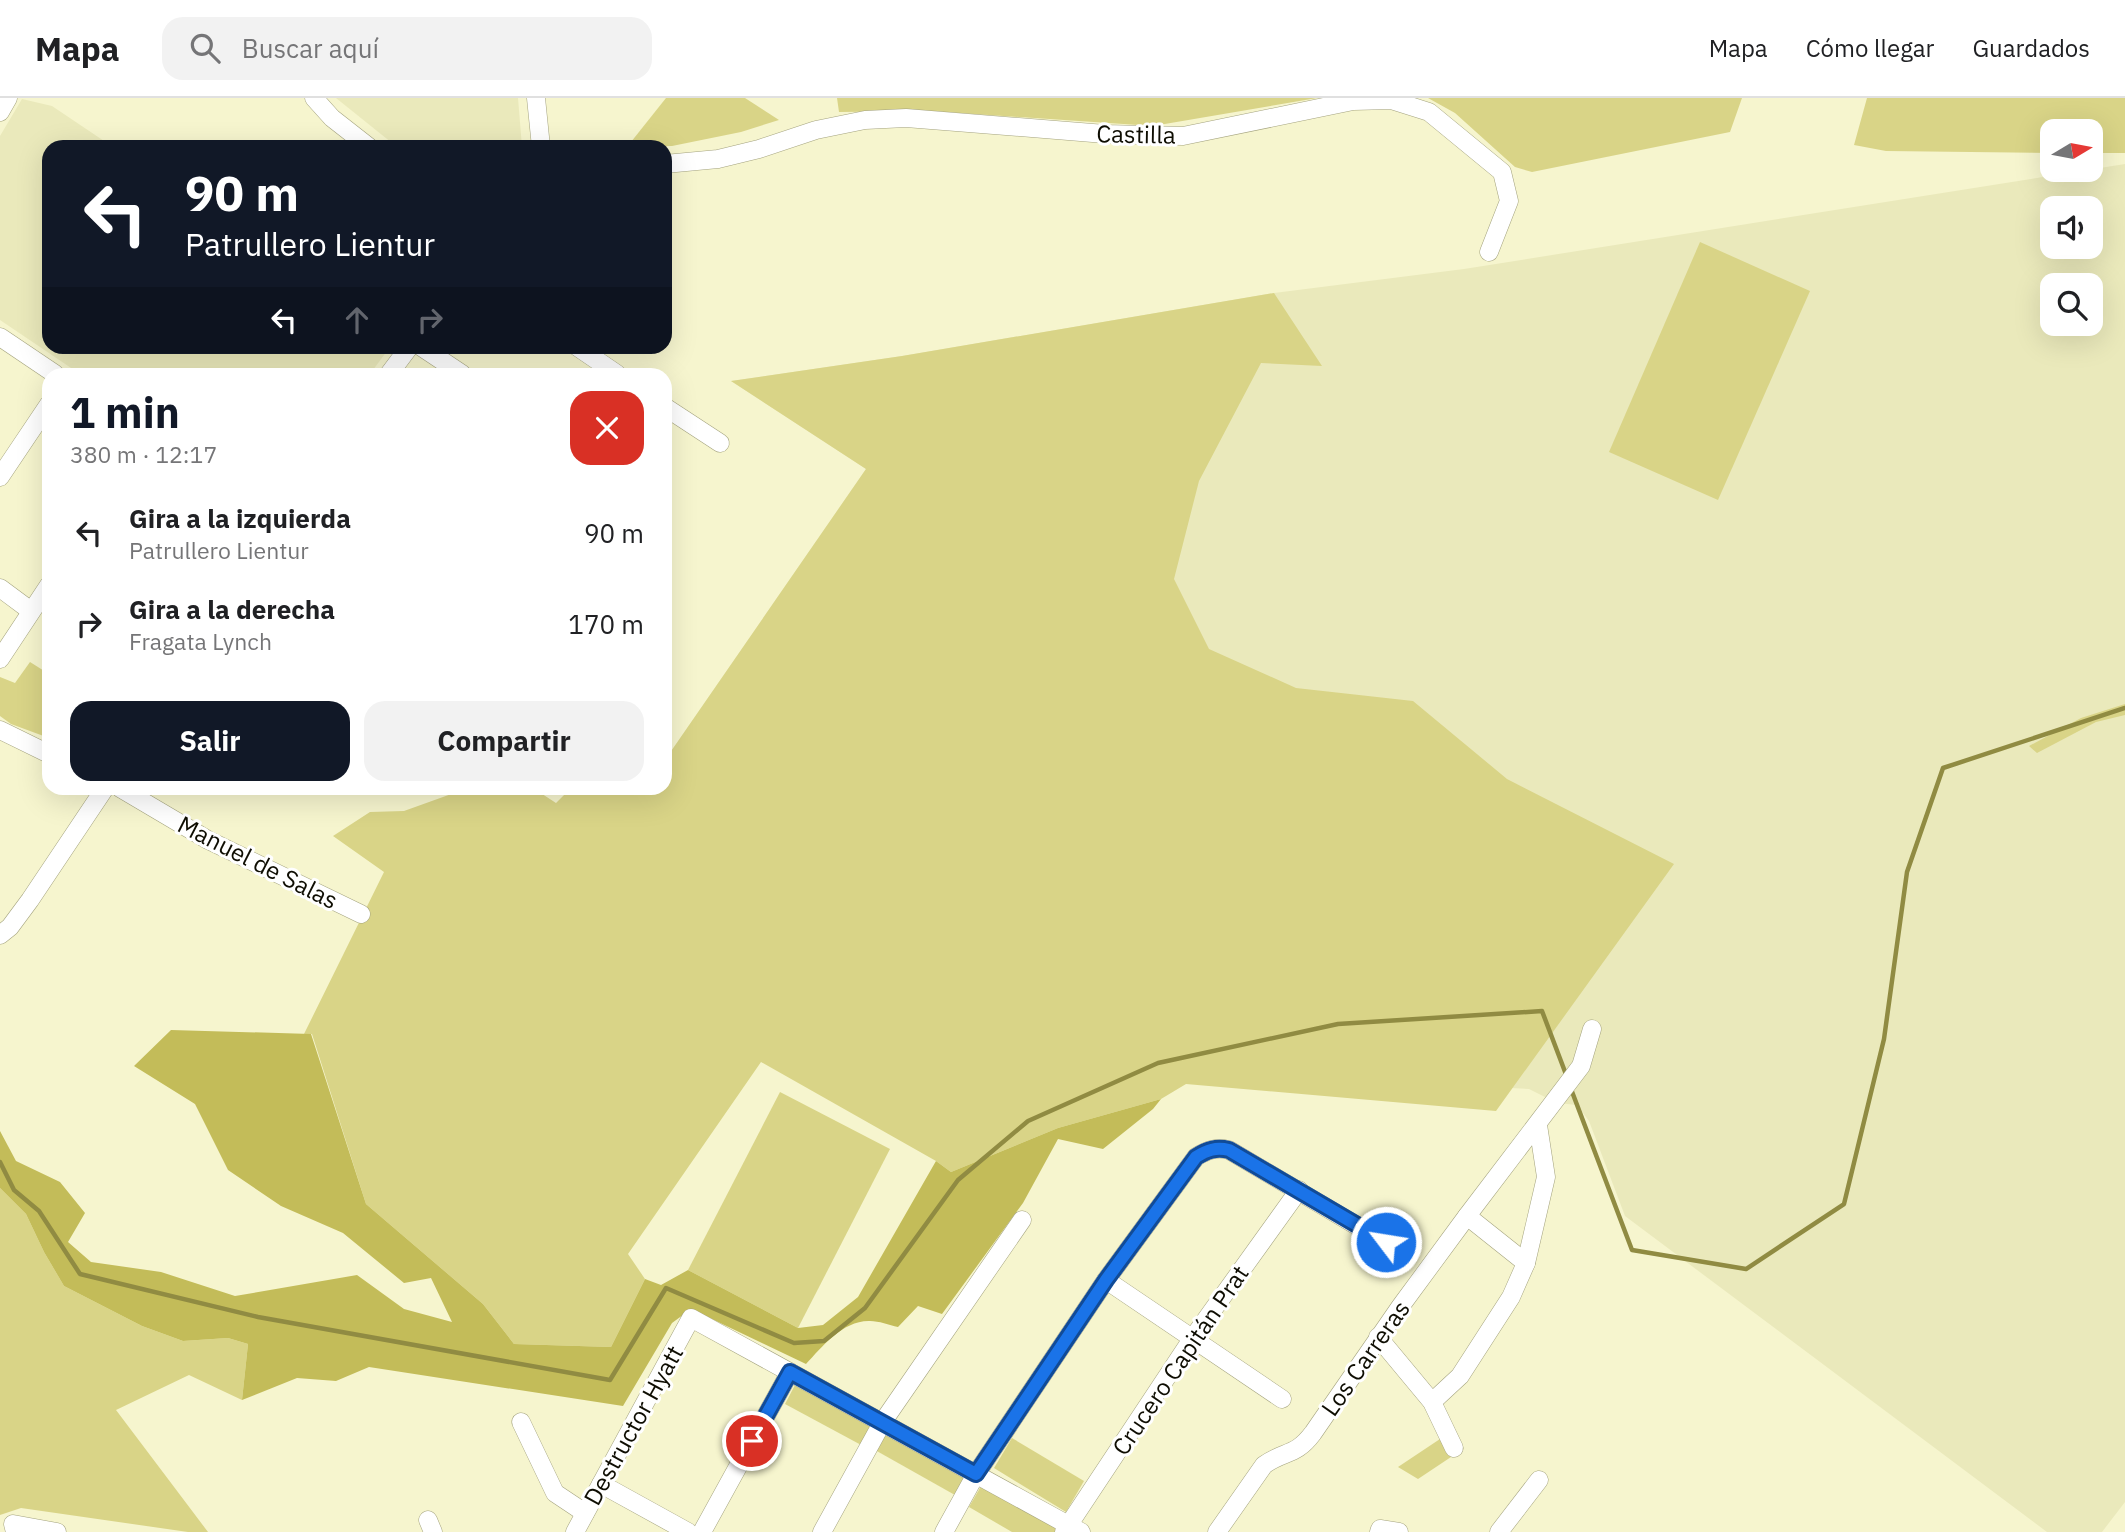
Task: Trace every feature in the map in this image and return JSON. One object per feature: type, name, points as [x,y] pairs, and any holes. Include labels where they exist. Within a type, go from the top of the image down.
[{"type":"street","points":[[0,112],[8,98]]},
{"type":"street","points":[[314,98],[332,118],[360,140]]},
{"type":"street","points":[[536,98],[540,140]]},
{"type":"street","name":"Castilla","points":[[672,163],[718,159],[816,130],[865,120],[906,118],[1105,134],[1183,136],[1353,101],[1391,100],[1429,112],[1502,172],[1509,201],[1489,251]]},
{"type":"street","points":[[0,337],[46,368]]},
{"type":"street","points":[[432,354],[453,368]]},
{"type":"street","points":[[588,354],[608,368]]},
{"type":"street","points":[[672,412],[720,443]]},
{"type":"street","points":[[0,477],[42,414]]},
{"type":"street","points":[[0,588],[31,611]]},
{"type":"street","points":[[0,659],[42,595]]},
{"type":"street","points":[[0,730],[42,751]]},
{"type":"street","points":[[0,935],[10,927],[30,900],[99,795]]},
{"type":"street","name":"Manuel de Salas","points":[[132,795],[208,840],[361,914]]},
{"type":"street","name":"Los Carreras","points":[[1217,1532],[1264,1465],[1304,1446],[1378,1337],[1581,1066],[1592,1029]]},
{"type":"street","points":[[1432,1402],[1460,1376],[1511,1297],[1525,1263],[1546,1177],[1538,1125]]},
{"type":"street","points":[[944,1532],[976,1474],[1106,1280],[1196,1157],[1207,1150],[1229,1150],[1386,1242]]},
{"type":"street","name":"Crucero Capitán Prat","points":[[1071,1530],[1192,1339],[1299,1190]]},
{"type":"street","points":[[1467,1216],[1525,1263]]},
{"type":"street","points":[[822,1532],[882,1423],[1022,1220]]},
{"type":"street","points":[[1106,1280],[1282,1399]]},
{"type":"street","name":"Destructor Hyatt","points":[[575,1532],[691,1318],[790,1372]]},
{"type":"street","points":[[1378,1337],[1432,1402],[1454,1448]]},
{"type":"street","points":[[702,1532],[790,1372],[976,1474],[1071,1530]]},
{"type":"street","points":[[521,1422],[555,1493],[585,1513]]},
{"type":"street","points":[[1499,1532],[1539,1480]]},
{"type":"street","points":[[601,1484],[688,1532]]},
{"type":"street","points":[[14,1528],[57,1532]]},
{"type":"street","points":[[1380,1530],[1399,1532]]},
{"type":"shaded area","points":[[336,98],[518,98],[521,140],[388,140]]},
{"type":"shaded area","points":[[666,98],[745,98],[779,120],[741,132],[672,146],[672,140],[633,140]]},
{"type":"shaded area","points":[[837,98],[1317,98],[1153,126],[930,111],[839,112]]},
{"type":"shaded area","points":[[1428,98],[1742,98],[1730,132],[1532,172],[1515,167],[1455,113]]},
{"type":"shaded area","points":[[1867,98],[2125,98],[2125,153],[2104,153],[2104,119],[2040,119],[2040,153],[1886,151],[1854,145]]},
{"type":"shaded area","points":[[22,99],[52,106],[103,140],[42,140],[42,348],[0,320],[0,136]]},
{"type":"shaded area","points":[[2125,164],[2125,1502],[2102,1532],[2047,1532],[1625,1216],[1589,1121],[1577,1105],[1557,1103],[1529,1089],[703,1048],[666,795],[672,795],[672,750],[866,469],[731,381],[902,356],[1274,293],[1464,269],[2040,178],[2040,182],[2104,182],[2104,167]]},
{"type":"shaded area","points":[[1700,242],[1810,291],[1718,500],[1609,452]]},
{"type":"shaded area","points":[[1274,293],[1322,366],[1261,363],[1199,481],[1174,579],[1209,649],[1296,688],[1413,701],[1507,779],[1674,864],[1496,1111],[1186,1084],[1161,1099],[1058,1128],[951,1172],[761,1062],[628,1254],[645,1279],[611,1347],[514,1344],[483,1304],[366,1204],[312,1034],[304,1034],[384,872],[333,836],[370,812],[404,811],[449,795],[544,795],[556,803],[564,795],[672,795],[672,750],[866,469],[731,381],[902,356]]},
{"type":"shaded area","points":[[50,354],[385,354],[374,368],[71,368]]},
{"type":"shaded area","points":[[30,662],[42,670],[42,735],[11,724],[0,716],[0,677],[15,683]]},
{"type":"shaded area","points":[[2125,704],[2125,715],[2096,722],[2037,753],[2029,746],[2081,718]]},
{"type":"shaded area","points":[[171,1030],[311,1034],[366,1204],[483,1304],[514,1344],[611,1347],[645,1279],[661,1285],[688,1270],[798,1328],[823,1325],[858,1297],[936,1161],[951,1172],[1058,1128],[1161,1099],[1153,1109],[1103,1149],[1058,1139],[1023,1203],[942,1314],[918,1306],[898,1327],[870,1321],[851,1325],[834,1336],[806,1364],[691,1309],[672,1323],[623,1406],[369,1367],[336,1381],[297,1378],[242,1400],[248,1344],[228,1338],[183,1341],[142,1326],[64,1286],[26,1214],[0,1188],[0,1131],[16,1161],[60,1182],[85,1213],[68,1242],[91,1262],[161,1272],[235,1296],[357,1275],[404,1309],[452,1322],[431,1278],[404,1283],[343,1233],[281,1206],[228,1170],[195,1104],[134,1066]]},
{"type":"shaded area","points":[[780,1092],[890,1149],[798,1328],[688,1270]]},
{"type":"shaded area","points":[[0,1188],[26,1214],[64,1286],[142,1326],[183,1341],[228,1338],[248,1344],[242,1400],[189,1375],[116,1410],[208,1532],[188,1532],[21,1508],[0,1515]]},
{"type":"shaded area","points":[[795,1385],[873,1427],[863,1446],[785,1404]]},
{"type":"shaded area","points":[[886,1429],[974,1477],[962,1499],[875,1450]]},
{"type":"shaded area","points":[[1012,1438],[1084,1481],[1066,1512],[994,1468]]},
{"type":"shaded area","points":[[1440,1439],[1451,1457],[1418,1479],[1398,1467]]},
{"type":"shaded area","points":[[984,1481],[1060,1526],[1057,1532],[1012,1532],[969,1507]]},
{"type":"waterway","points":[[1571,1089],[1632,1250],[1746,1269],[1844,1204],[1884,1039],[1907,872],[1943,768],[2125,708]]},
{"type":"waterway","points":[[0,1162],[14,1190],[39,1211],[80,1274],[258,1317],[610,1380],[666,1288],[794,1343],[824,1341],[865,1308],[958,1180],[1028,1121],[1158,1063],[1338,1024],[1542,1011],[1567,1077]]},
{"type":"route","points":[[752,1441],[790,1372],[976,1474],[1106,1280],[1196,1157],[1207,1150],[1229,1150],[1386,1242]]}]
